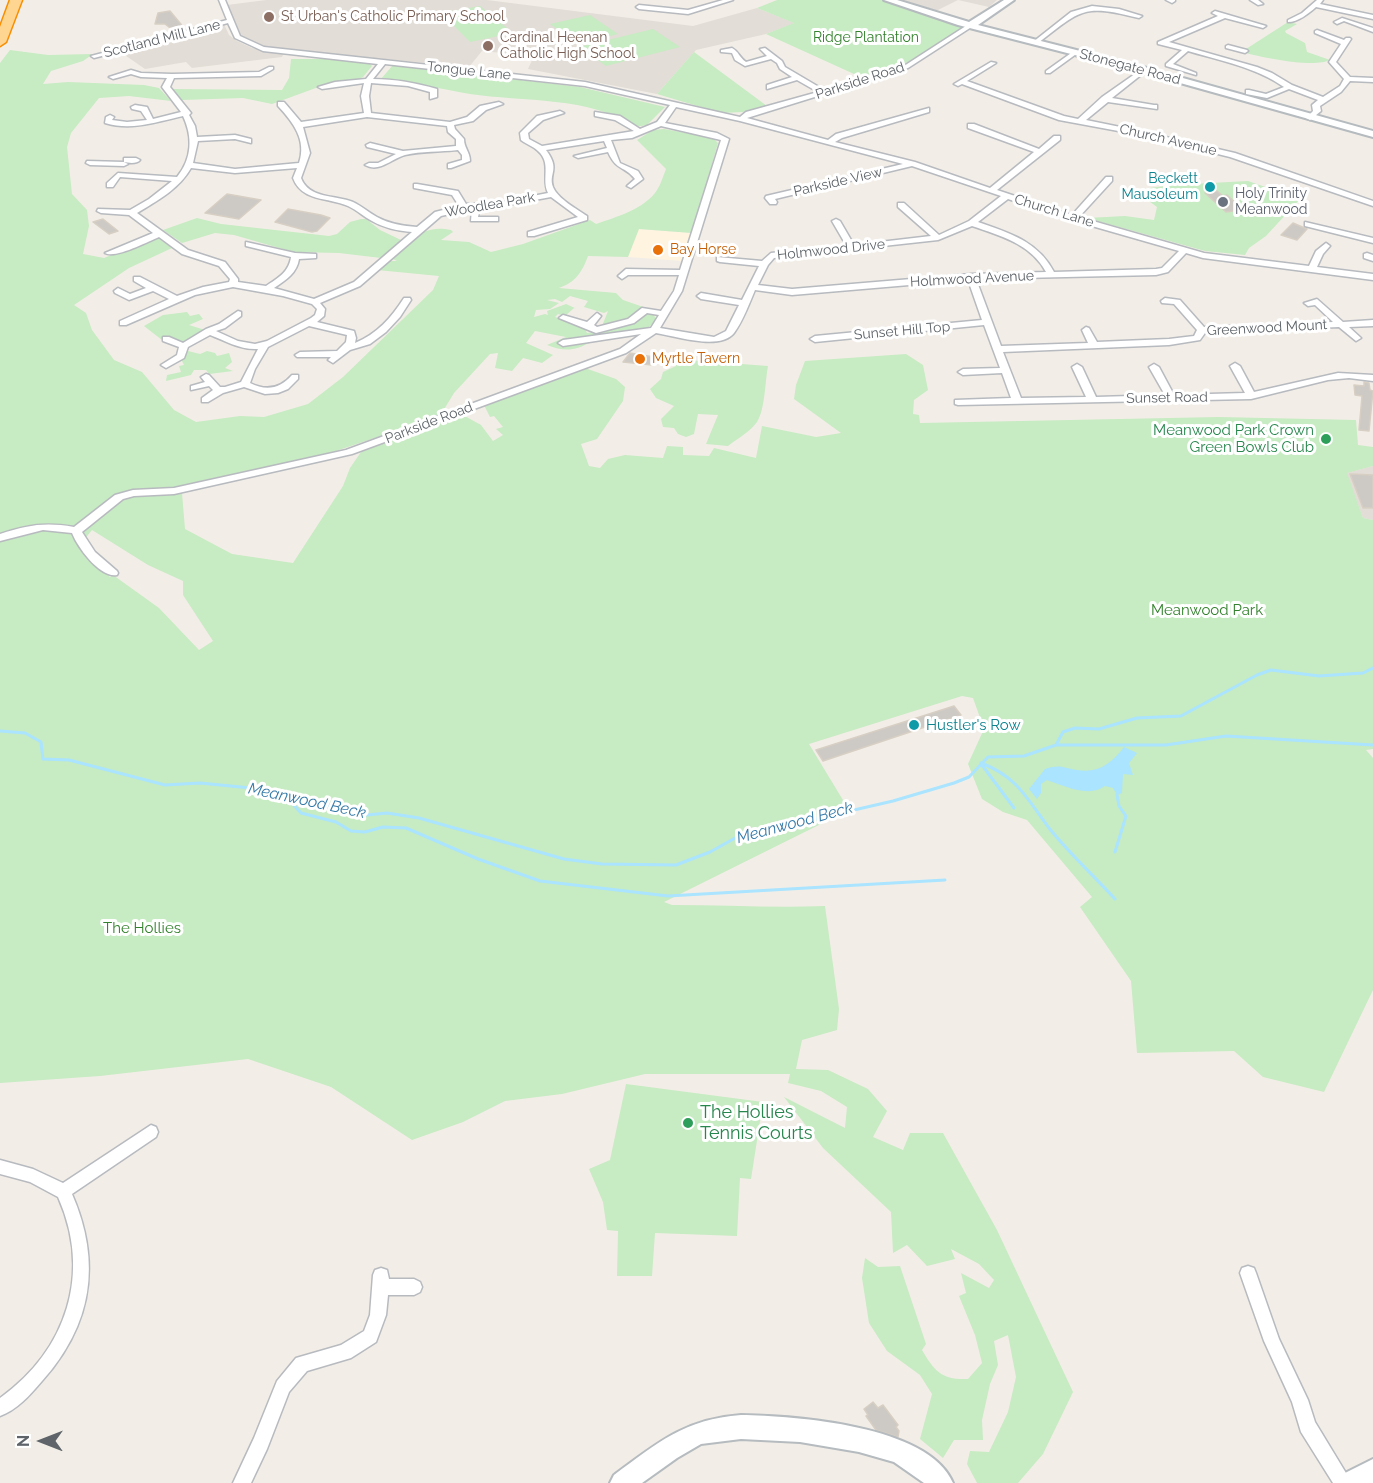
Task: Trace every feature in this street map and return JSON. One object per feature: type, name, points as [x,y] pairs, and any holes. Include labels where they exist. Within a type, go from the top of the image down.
[{"type":"highway","points":[[0,16],[4,0]]},
{"type":"highway","points":[[0,42],[16,0]]},
{"type":"main road","name":"Stonegate Road","points":[[888,0],[971,25],[1144,70],[1373,134]]},
{"type":"main road","points":[[971,25],[1014,2]]},
{"type":"main road","points":[[622,1483],[666,1451],[701,1432],[760,1427],[849,1436],[882,1446],[900,1452],[927,1468],[941,1483]]},
{"type":"street","name":"Tongue Lane","points":[[222,0],[237,37],[263,49],[585,84],[741,119]]},
{"type":"street","points":[[639,7],[688,12],[730,0]]},
{"type":"street","points":[[1290,21],[1318,3],[1373,18]]},
{"type":"street","points":[[1036,42],[1079,9],[1089,5],[1102,6],[1139,16]]},
{"type":"street","points":[[1214,13],[1263,26]]},
{"type":"street","points":[[1223,16],[1160,43],[1270,74],[1289,87],[1322,99]]},
{"type":"street","points":[[1359,24],[1373,18]]},
{"type":"street","points":[[1337,22],[1344,19],[1373,30]]},
{"type":"street","name":"Scotland Mill Lane","points":[[94,56],[230,21]]},
{"type":"street","name":"Parkside Road","points":[[741,119],[749,114],[906,67],[971,25]]},
{"type":"street","points":[[1317,32],[1347,41],[1332,62],[1348,79],[1373,80]]},
{"type":"street","points":[[1222,59],[1232,48],[1245,51]]},
{"type":"street","points":[[723,51],[730,49],[745,64],[773,56]]},
{"type":"street","points":[[763,49],[773,56],[782,68],[824,93]]},
{"type":"street","points":[[1187,49],[1168,65],[1194,74]]},
{"type":"street","points":[[1048,72],[1076,52]]},
{"type":"street","points":[[367,115],[369,108],[364,97],[366,82],[383,62]]},
{"type":"street","name":"Church Avenue","points":[[978,64],[990,64],[960,83],[1062,118],[1232,155],[1373,204]]},
{"type":"street","points":[[113,77],[131,72],[141,75],[172,76],[261,74],[271,68]]},
{"type":"street","points":[[1082,121],[1082,118],[1105,99],[1144,70]]},
{"type":"street","points":[[131,213],[166,192],[178,179],[195,152],[196,139],[187,113],[166,87],[172,76]]},
{"type":"street","points":[[770,87],[798,77]]},
{"type":"street","points":[[1310,118],[1317,111],[1316,105],[1322,99],[1336,93],[1348,79]]},
{"type":"street","points":[[322,87],[366,82],[420,85],[434,91],[433,97]]},
{"type":"street","points":[[1249,92],[1268,96],[1289,87]]},
{"type":"street","points":[[1105,99],[1154,107]]},
{"type":"street","points":[[281,104],[299,125],[306,153],[297,178],[300,186],[311,194],[351,204],[376,220],[418,230]]},
{"type":"street","points":[[299,125],[367,115],[450,124],[470,119],[483,108],[499,104]]},
{"type":"street","points":[[660,124],[674,104]]},
{"type":"street","points":[[135,107],[144,109],[150,120]]},
{"type":"street","points":[[828,143],[839,136],[926,110]]},
{"type":"street","points":[[110,117],[108,121],[119,126],[187,113]]},
{"type":"street","name":"Woodlea Park","points":[[315,302],[333,292],[351,286],[438,214],[464,207],[502,204],[552,194],[548,180],[552,169],[549,159],[541,149],[525,140],[524,133],[540,118],[560,113]]},
{"type":"street","points":[[598,114],[617,118],[640,132]]},
{"type":"street","name":"Church Lane","points":[[741,119],[912,164],[1074,218],[1203,255],[1373,277]]},
{"type":"street","points":[[450,124],[451,130],[460,139],[460,148],[466,154],[466,161],[451,166]]},
{"type":"street","points":[[541,149],[576,142],[607,140],[640,132],[660,124],[723,136]]},
{"type":"street","points":[[971,126],[1040,152]]},
{"type":"street","name":"Parkside Road","points":[[76,531],[119,497],[133,493],[174,491],[349,452],[618,354],[654,330],[678,291],[724,143],[723,136],[728,127]]},
{"type":"street","points":[[196,139],[235,137],[248,141]]},
{"type":"street","points":[[991,191],[1057,138]]},
{"type":"street","points":[[607,140],[609,150],[617,164],[635,174],[639,179],[631,186]]},
{"type":"street","points":[[370,145],[403,153],[460,148]]},
{"type":"street","points":[[578,156],[609,150]]},
{"type":"street","points":[[369,165],[379,165],[403,153]]},
{"type":"street","points":[[90,163],[127,160],[111,185]]},
{"type":"street","name":"Parkside View","points":[[773,202],[769,198],[912,164]]},
{"type":"street","points":[[188,165],[235,171],[302,165]]},
{"type":"street","points":[[118,175],[178,179]]},
{"type":"street","points":[[1074,218],[1109,179]]},
{"type":"street","points":[[417,186],[455,193],[464,207]]},
{"type":"street","points":[[531,234],[584,218],[552,194]]},
{"type":"street","name":"Holmwood Drive","points":[[654,330],[714,340],[724,337],[730,332],[764,264],[771,256],[938,238],[972,223],[1007,196]]},
{"type":"street","points":[[901,205],[938,238]]},
{"type":"street","points":[[476,206],[474,219],[495,219]]},
{"type":"street","points":[[101,211],[131,213],[184,252],[222,264],[232,280]]},
{"type":"street","points":[[836,221],[851,248]]},
{"type":"street","points":[[972,223],[1022,242],[1046,261],[1051,274]]},
{"type":"street","points":[[1308,224],[1373,241]]},
{"type":"street","points":[[109,252],[162,237]]},
{"type":"street","points":[[249,244],[295,256],[313,256]]},
{"type":"street","points":[[1312,269],[1318,252],[1326,246]]},
{"type":"street","name":"Holmwood Avenue","points":[[752,288],[792,292],[971,277],[1165,270],[1184,250]]},
{"type":"street","points":[[265,291],[291,272],[296,264],[295,256]]},
{"type":"street","points":[[720,260],[764,264]]},
{"type":"street","points":[[622,276],[626,272],[684,273]]},
{"type":"street","points":[[219,273],[265,291],[286,295],[302,302],[315,302],[321,309],[316,336]]},
{"type":"street","points":[[971,277],[1017,401]]},
{"type":"street","points":[[137,279],[177,299]]},
{"type":"street","points":[[111,326],[127,323],[157,311],[177,299],[222,289],[232,280]]},
{"type":"street","points":[[118,291],[129,297],[153,288]]},
{"type":"street","points":[[700,297],[743,303]]},
{"type":"street","points":[[341,353],[368,342],[400,312],[407,300]]},
{"type":"street","points":[[1165,301],[1177,302],[1202,330]]},
{"type":"street","points":[[1308,303],[1317,302],[1356,338]]},
{"type":"street","points":[[388,308],[400,312]]},
{"type":"street","points":[[562,318],[596,330],[619,326],[631,321],[645,310],[664,314]]},
{"type":"street","points":[[165,365],[178,362],[185,351],[170,344],[208,326],[219,327],[238,314]]},
{"type":"street","points":[[588,326],[597,316]]},
{"type":"street","name":"Sunset Hill Top","points":[[815,339],[989,322]]},
{"type":"street","points":[[245,384],[246,376],[264,346],[292,327],[319,323],[347,328],[352,339],[341,353]]},
{"type":"street","name":"Greenwood Mount","points":[[999,349],[1169,342],[1197,338],[1202,330],[1373,323]]},
{"type":"street","points":[[370,325],[382,329]]},
{"type":"street","points":[[208,326],[234,346],[264,346]]},
{"type":"street","points":[[563,343],[654,330]]},
{"type":"street","points":[[1086,330],[1093,344]]},
{"type":"street","points":[[300,355],[315,356],[356,352],[354,359]]},
{"type":"street","points":[[245,360],[259,357]]},
{"type":"street","points":[[1235,366],[1251,396]]},
{"type":"street","points":[[1077,367],[1092,399]]},
{"type":"street","points":[[1154,367],[1171,398]]},
{"type":"street","points":[[240,373],[252,368]]},
{"type":"street","points":[[963,372],[1007,370]]},
{"type":"street","name":"Sunset Road","points":[[958,402],[1251,396],[1322,377],[1339,375],[1373,378]]},
{"type":"street","points":[[205,400],[228,388],[245,384],[263,392],[279,395],[295,377]]},
{"type":"street","points":[[194,388],[208,380],[228,388]]},
{"type":"street","points":[[0,538],[23,530],[40,528],[56,527],[76,531],[80,543],[113,573]]},
{"type":"street","points":[[63,1192],[151,1132]]},
{"type":"street","points":[[0,1167],[38,1178],[63,1192],[78,1230],[83,1263],[78,1297],[70,1325],[35,1378],[0,1408]]},
{"type":"street","points":[[1248,1273],[1272,1341],[1300,1400],[1307,1426],[1356,1480]]},
{"type":"street","points":[[242,1483],[283,1387],[302,1364],[345,1352],[370,1336],[378,1316],[381,1281],[414,1287]]},
{"type":"shaded area","name":"Cardinal Heenan Catholic High School","points":[[266,0],[487,0],[693,26],[757,8],[795,23],[766,34],[696,50],[657,94],[528,69],[534,56],[482,51],[469,67],[269,48],[241,36],[234,27],[227,5]]},
{"type":"shaded area","points":[[898,0],[958,0],[936,11]]},
{"type":"shaded area","points":[[958,0],[997,0],[989,7]]},
{"type":"shaded area","points":[[224,24],[229,35],[237,41],[252,48],[284,53],[282,57],[192,68],[186,62],[145,69],[119,51]]},
{"type":"shaded area","name":"Bay Horse","points":[[638,229],[692,233],[683,261],[628,257]]},
{"type":"shaded area","points":[[1373,466],[1373,520],[1363,518],[1346,473]]},
{"type":"green space","name":"Ridge Plantation","points":[[777,0],[882,0],[965,25],[918,57],[865,79],[766,34],[794,23],[757,8]]},
{"type":"green space","points":[[480,6],[513,33],[470,42],[441,13]]},
{"type":"green space","points":[[590,15],[618,34],[578,44],[550,24]]},
{"type":"green space","points":[[1288,22],[1297,24],[1285,31],[1286,33],[1305,43],[1307,52],[1330,60],[1301,63],[1246,53],[1249,51],[1246,49]]},
{"type":"green space","points":[[653,29],[680,47],[606,66],[579,47]]},
{"type":"green space","points":[[10,50],[48,55],[93,54],[83,61],[51,71],[43,84],[68,82],[144,85],[159,88],[171,101],[129,96],[99,98],[71,133],[67,147],[72,194],[87,210],[89,226],[83,254],[104,258],[156,237],[172,248],[129,268],[74,305],[86,313],[92,330],[114,360],[142,372],[174,410],[196,422],[240,416],[264,417],[308,404],[343,377],[433,290],[439,276],[377,270],[390,261],[397,261],[393,259],[418,235],[432,229],[451,230],[453,232],[441,240],[469,242],[491,252],[523,244],[590,220],[596,224],[638,207],[652,197],[660,185],[666,169],[637,140],[653,130],[664,129],[713,138],[718,143],[692,233],[639,229],[628,257],[588,256],[578,276],[559,288],[616,293],[623,300],[652,310],[656,320],[647,329],[589,338],[591,342],[569,350],[547,345],[566,337],[535,331],[526,343],[553,355],[542,363],[523,358],[512,371],[495,368],[498,353],[490,354],[454,393],[440,416],[315,458],[184,485],[182,493],[185,529],[232,554],[293,563],[343,486],[350,468],[361,452],[461,414],[481,425],[493,441],[503,435],[496,429],[503,427],[494,416],[490,417],[484,405],[585,368],[616,379],[625,387],[623,401],[597,439],[581,444],[589,466],[600,468],[608,459],[625,455],[663,458],[667,446],[683,447],[683,455],[709,456],[714,448],[756,458],[762,426],[816,437],[841,433],[794,399],[796,385],[805,361],[906,354],[923,365],[928,390],[914,400],[913,414],[919,415],[920,423],[1219,417],[1356,420],[1358,445],[1373,447],[1373,466],[1347,473],[1363,518],[1373,520],[1373,749],[1366,750],[1373,758],[1373,990],[1324,1092],[1263,1077],[1234,1051],[1137,1053],[1131,981],[1080,907],[1092,897],[1027,820],[1003,812],[982,799],[968,764],[984,729],[973,698],[962,696],[809,744],[849,810],[664,902],[672,905],[825,906],[839,1009],[837,1030],[802,1040],[796,1069],[828,1070],[868,1089],[887,1111],[873,1137],[903,1150],[910,1133],[943,1133],[997,1230],[1073,1392],[1043,1454],[1018,1483],[977,1483],[967,1464],[970,1451],[989,1452],[1008,1412],[1016,1377],[1008,1335],[994,1341],[998,1365],[990,1384],[982,1420],[983,1440],[954,1440],[943,1458],[920,1439],[932,1394],[920,1375],[887,1351],[869,1323],[862,1278],[865,1258],[878,1267],[900,1266],[926,1344],[922,1350],[940,1373],[959,1379],[968,1379],[982,1363],[975,1335],[959,1296],[966,1293],[961,1273],[989,1288],[994,1280],[979,1264],[951,1249],[955,1259],[927,1266],[907,1245],[893,1253],[891,1212],[823,1148],[784,1097],[845,1128],[847,1107],[821,1091],[788,1083],[790,1074],[645,1074],[562,1094],[505,1101],[463,1122],[412,1140],[331,1087],[248,1059],[100,1076],[0,1083],[0,63]],"holes":[[[570,296],[588,301],[584,307],[604,313],[608,311],[600,331],[587,333],[584,327],[555,317],[558,314],[565,316],[574,308],[577,309],[566,304],[547,311],[548,315],[534,317],[536,310],[550,309],[559,303],[547,300],[555,299],[562,302]],[[92,530],[148,565],[183,581],[183,595],[213,641],[199,650],[159,608],[113,575],[110,577],[79,546]]]},
{"type":"green space","points":[[694,52],[767,106],[743,112],[721,113],[657,94]]},
{"type":"green space","points":[[291,59],[326,59],[369,63],[372,66],[363,77],[356,80],[324,85],[272,104],[243,98],[182,100],[172,89],[282,90],[289,78]]},
{"type":"green space","points":[[393,65],[580,87],[665,107],[647,125],[635,127],[617,117],[577,105],[470,94],[380,80]]},
{"type":"green space","points":[[1248,181],[1300,199],[1266,236],[1249,248],[1245,255],[1205,251],[1087,218],[1125,216],[1154,220],[1157,207],[1134,190],[1173,185]]},
{"type":"green space","points":[[197,218],[221,224],[329,236],[337,234],[350,222],[366,219],[380,230],[401,240],[381,258],[339,253],[293,252],[234,235],[215,233],[182,243],[163,230]]},
{"type":"green space","points":[[187,312],[190,316],[199,314],[203,319],[189,325],[205,330],[189,343],[162,340],[144,326],[163,315]]},
{"type":"green space","points":[[188,351],[200,354],[207,351],[217,356],[229,353],[232,362],[225,368],[233,371],[209,374],[206,370],[194,370],[191,375],[166,381],[167,375],[181,372],[179,366],[184,365],[181,359]]},
{"type":"green space","points":[[675,359],[768,366],[762,410],[757,422],[748,432],[728,446],[706,444],[718,415],[698,414],[694,434],[686,437],[678,434],[674,428],[663,427],[661,419],[674,406],[656,398],[650,389],[661,379],[663,372],[676,366]]},
{"type":"green space","points":[[626,1084],[763,1102],[751,1179],[740,1178],[737,1236],[655,1233],[652,1276],[617,1276],[618,1231],[607,1230],[603,1202],[589,1169],[610,1160]]},
{"type":"water","points":[[1124,747],[1137,753],[1129,763],[1133,775],[1123,774],[1122,793],[1117,795],[1113,788],[1105,786],[1092,791],[1076,790],[1047,780],[1041,784],[1041,793],[1037,799],[1029,789],[1045,769],[1058,767],[1085,771],[1098,769],[1115,758]]},
{"type":"building","points":[[170,11],[185,29],[174,31],[165,24],[155,24],[158,13]]},
{"type":"building","name":"Holy Trinity Meanwood","points":[[1217,191],[1223,196],[1227,195],[1240,207],[1237,208],[1240,210],[1226,212],[1205,193]]},
{"type":"building","points":[[227,194],[261,200],[239,219],[205,213]]},
{"type":"building","points":[[288,209],[330,218],[317,231],[312,232],[275,222]]},
{"type":"building","points":[[103,219],[118,231],[109,234],[93,222]]},
{"type":"building","points":[[1293,223],[1307,229],[1297,240],[1281,235]]},
{"type":"building","name":"Myrtle Tavern","points":[[630,353],[654,357],[652,365],[623,362]]},
{"type":"building","points":[[1364,382],[1369,383],[1370,390],[1373,391],[1369,431],[1359,430],[1362,396],[1355,395],[1354,385],[1364,386]]},
{"type":"building","points":[[1350,474],[1373,475],[1373,508],[1363,508]]},
{"type":"building","name":"Hustler's Row","points":[[954,706],[961,715],[823,761],[816,750]]},
{"type":"building","points":[[873,1402],[878,1408],[883,1405],[898,1425],[896,1427],[899,1431],[898,1437],[876,1430],[866,1416],[868,1415],[864,1409]]},
{"type":"waterway","name":"Meanwood Beck","points":[[1056,745],[1063,732],[1075,728],[1099,729],[1137,718],[1181,716],[1257,675],[1271,670],[1319,676],[1363,673],[1373,668]]},
{"type":"waterway","name":"Meanwood Beck","points":[[0,731],[25,733],[41,742],[43,759],[69,760],[165,785],[200,783],[271,790],[289,800]]},
{"type":"waterway","points":[[1056,745],[1166,745],[1226,736],[1373,745]]},
{"type":"waterway","name":"Meanwood Beck","points":[[982,763],[988,757],[1024,756],[1056,745]]},
{"type":"waterway","name":"Meanwood Beck","points":[[289,800],[299,798],[367,815],[387,813],[419,818],[564,859],[602,864],[676,865],[710,852],[737,837],[893,801],[954,783],[969,777],[982,763]]},
{"type":"waterway","points":[[982,763],[1004,775],[1021,790],[1049,828],[1115,899]]},
{"type":"waterway","points":[[982,765],[1014,808]]},
{"type":"waterway","points":[[1115,852],[1126,816],[1119,806],[1117,795]]},
{"type":"waterway","points":[[289,800],[301,813],[336,822],[351,831],[365,832],[383,827],[406,828],[478,859],[540,881],[668,896],[945,880]]},
{"type":"place","name":"St Urban's Catholic Primary School","points":[[269,17]]},
{"type":"place","name":"Cardinal Heenan Catholic High School","points":[[488,46]]},
{"type":"place","name":"Beckett Mausoleum","points":[[1210,187]]},
{"type":"place","name":"Holy Trinity Meanwood","points":[[1223,202]]},
{"type":"place","name":"Bay Horse","points":[[658,250]]},
{"type":"place","name":"Myrtle Tavern","points":[[640,359]]},
{"type":"place","name":"Meanwood Park Crown Green Bowls Club","points":[[1326,439]]},
{"type":"place","name":"Hustler's Row","points":[[914,725]]},
{"type":"place","name":"The Hollies Tennis Courts","points":[[688,1123]]},
{"type":"park label","name":"Meanwood Park","points":[[1207,610]]},
{"type":"park label","name":"The Hollies","points":[[142,928]]}]
